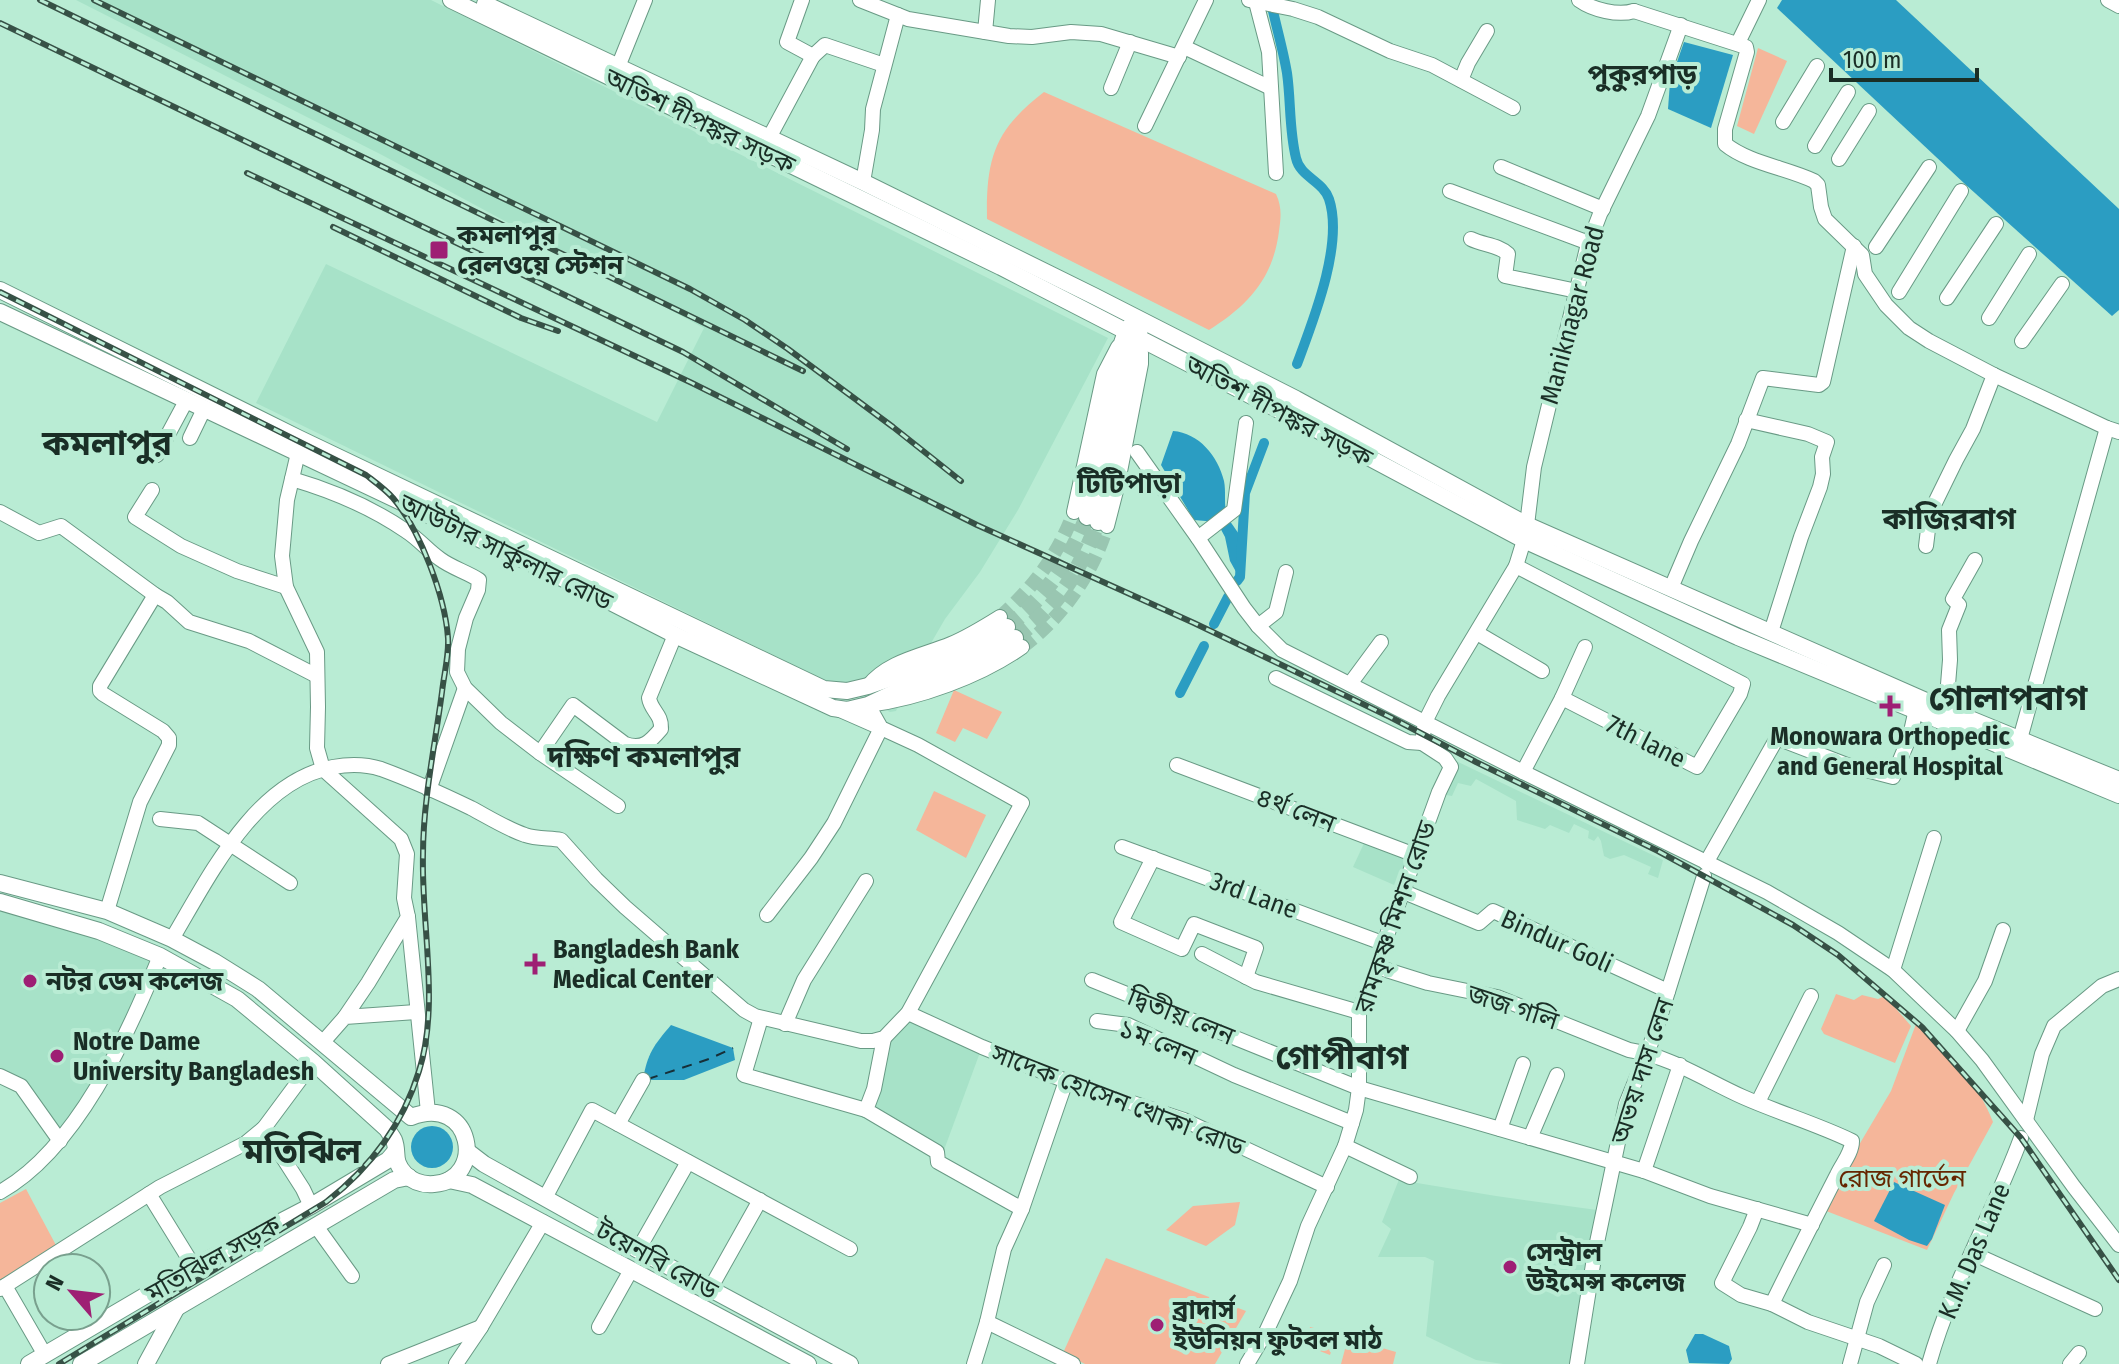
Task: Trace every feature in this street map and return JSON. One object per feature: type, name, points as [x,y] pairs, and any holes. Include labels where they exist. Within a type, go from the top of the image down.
[{"type":"main road","name":"অতিশ দীপঙ্কর সড়ক","points":[[451,0],[784,153],[1090,303]]},
{"type":"main road","name":"অতিশ দীপঙ্কর সড়ক","points":[[487,2],[769,138],[784,153],[863,182],[1090,303],[1133,334],[1296,399],[1525,532],[1738,637],[2119,795]]},
{"type":"main road","name":"আউটার সার্কুলার রোড","points":[[0,290],[298,438],[824,689],[839,691],[868,686],[1011,632],[969,664],[868,705],[840,710],[812,700],[0,312]]},
{"type":"main road","points":[[1091,519],[1115,373],[1133,334]]},
{"type":"main road","name":"অতিশ দীপঙ্কর সড়ক","points":[[1525,532],[1671,588],[1946,709],[2119,780]]},
{"type":"main road","points":[[868,686],[868,705]]},
{"type":"main road","points":[[0,883],[107,911],[172,939],[258,989],[411,1117],[428,1112],[450,1117],[464,1133],[473,1155],[457,1174],[457,1182],[419,1183],[397,1163],[395,1147],[387,1129],[237,999],[160,956],[99,931],[0,902]]},
{"type":"main road","name":"মতিঝিল সড়ক","points":[[29,1364],[194,1267],[311,1206],[388,1160],[395,1147]]},
{"type":"main road","name":"টয়েনবি রোড","points":[[473,1155],[638,1250],[850,1364]]},
{"type":"main road","name":"মতিঝিল সড়ক","points":[[81,1364],[394,1180],[409,1177]]},
{"type":"main road","name":"টয়েনবি রোড","points":[[457,1182],[472,1185],[808,1364]]},
{"type":"main road","points":[[146,1364],[177,1309]]},
{"type":"street","points":[[618,67],[645,0]]},
{"type":"street","points":[[802,0],[787,42],[813,56]]},
{"type":"street","points":[[860,0],[898,15],[985,32],[1032,37],[1084,32],[1101,34],[1182,52],[1271,88]]},
{"type":"street","points":[[985,32],[988,0]]},
{"type":"street","points":[[1145,126],[1206,0]]},
{"type":"street","points":[[1579,0],[1587,6],[1623,14],[1636,5],[1681,25],[1746,47],[1725,129],[1725,144],[1732,150],[1814,181],[1818,185],[1825,219],[1862,255],[1865,274],[1886,305],[1909,328],[1994,375],[2113,430],[2020,739]]},
{"type":"street","points":[[1738,43],[1759,0]]},
{"type":"street","points":[[2108,0],[2119,6]]},
{"type":"street","points":[[1276,173],[1269,52],[1256,2],[1318,17],[1390,51],[1432,65],[1513,108]]},
{"type":"street","points":[[863,182],[873,109],[898,15]]},
{"type":"street","name":"Maniknagar Road","points":[[1525,532],[1534,467],[1589,243],[1648,116],[1681,25]]},
{"type":"street","points":[[1461,80],[1487,31]]},
{"type":"street","points":[[1111,88],[1130,42]]},
{"type":"street","points":[[769,138],[813,56],[825,45],[884,65]]},
{"type":"street","points":[[1783,122],[1817,66]]},
{"type":"street","points":[[1815,146],[1848,92]]},
{"type":"street","points":[[1839,159],[1869,111]]},
{"type":"street","points":[[1501,167],[1603,209]]},
{"type":"street","points":[[1876,247],[1929,167]]},
{"type":"street","points":[[1450,191],[1589,243]]},
{"type":"street","points":[[1899,292],[1961,191]]},
{"type":"street","points":[[1947,298],[1996,224]]},
{"type":"street","points":[[1471,239],[1483,245],[1502,248],[1508,254],[1505,276],[1577,291]]},
{"type":"street","points":[[1671,588],[1738,444],[1763,378],[1819,385],[1823,382],[1854,246]]},
{"type":"street","points":[[1989,318],[2029,254]]},
{"type":"street","points":[[2022,341],[2062,284]]},
{"type":"street","points":[[1091,519],[1117,487],[1141,364],[1141,353],[1133,334]]},
{"type":"street","points":[[1926,546],[1930,513],[1973,429],[1994,375]]},
{"type":"street","points":[[157,455],[186,401]]},
{"type":"street","points":[[190,438],[204,409]]},
{"type":"street","points":[[1746,420],[1808,434],[1827,442],[1822,457],[1820,487],[1771,632]]},
{"type":"street","points":[[1198,538],[1234,510],[1246,423]]},
{"type":"street","points":[[1137,452],[1258,626],[1282,650],[1653,835],[1705,869],[1793,906],[1893,970],[1957,1031],[1982,1060],[2119,1245]]},
{"type":"street","points":[[298,453],[283,532],[282,556],[286,587],[317,652],[317,748],[323,769],[401,839],[407,854],[404,898],[428,1112]]},
{"type":"street","points":[[292,479],[343,496],[376,512],[410,533],[443,562],[479,580],[458,649],[457,672],[465,688],[501,723],[618,806]]},
{"type":"street","points":[[152,490],[135,517],[181,546],[237,571],[286,587]]},
{"type":"street","points":[[0,512],[39,533],[61,526],[167,602],[189,622],[249,641],[317,676]]},
{"type":"street","points":[[1276,678],[1408,742],[1422,743],[1425,722],[1438,696],[1516,566],[1525,532]]},
{"type":"street","points":[[1946,709],[1949,630],[1959,605],[1953,599],[1975,560]]},
{"type":"street","name":"7th lane","points":[[1516,566],[1743,684],[1697,767],[1562,698]]},
{"type":"street","points":[[1258,626],[1276,612],[1286,572]]},
{"type":"street","points":[[107,911],[140,802],[169,745],[169,738],[163,731],[103,694],[100,686],[155,595]]},
{"type":"street","points":[[1477,633],[1542,671]]},
{"type":"street","points":[[540,753],[573,705],[625,744],[635,748],[647,745],[661,729],[662,720],[650,705],[649,698],[675,635]]},
{"type":"street","points":[[1350,684],[1381,642]]},
{"type":"street","points":[[1523,772],[1585,647]]},
{"type":"street","points":[[429,790],[465,688]]},
{"type":"street","points":[[868,705],[881,728]]},
{"type":"street","name":"অভয় দাস লেন","points":[[1577,1364],[1626,1104],[1648,1052],[1705,869],[1777,738],[1847,765],[1893,777],[1910,736],[1916,709]]},
{"type":"street","points":[[840,710],[918,745],[1022,803],[908,1013],[884,1038],[874,1089],[866,1110]]},
{"type":"street","points":[[767,915],[834,823],[881,728]]},
{"type":"street","name":"রামকৃষ্ণ মিশন রোড","points":[[1247,1364],[1290,1281],[1308,1226],[1345,1146],[1356,1110],[1359,1012],[1415,855],[1451,767],[1445,758],[1422,743]]},
{"type":"street","points":[[172,939],[213,870],[246,825],[270,799],[309,773],[347,765],[365,765],[464,805],[527,836],[561,840],[635,916],[744,1010],[761,1018],[861,1041],[884,1038]]},
{"type":"street","name":"৪র্থ লেন","points":[[1177,765],[1415,855]]},
{"type":"street","points":[[160,819],[198,823],[290,883]]},
{"type":"street","points":[[1893,970],[1934,838]]},
{"type":"street","name":"3rd Lane","points":[[1122,847],[1385,944]]},
{"type":"street","points":[[1153,858],[1121,922],[1182,949],[1194,924],[1256,948],[1246,977]]},
{"type":"street","points":[[785,1024],[804,980],[866,881]]},
{"type":"street","name":"Bindur Goli","points":[[1404,892],[1479,923],[1493,911],[1668,991]]},
{"type":"street","points":[[323,1042],[345,1017],[408,917]]},
{"type":"street","points":[[1957,1031],[1985,981],[2003,930]]},
{"type":"street","points":[[1202,954],[1246,977],[1359,1012]]},
{"type":"street","points":[[0,1192],[18,1182],[60,1141],[87,1103],[128,1028],[160,956]]},
{"type":"street","name":"জজ গলি","points":[[1377,967],[1428,983],[1497,997],[1629,1050],[1648,1052],[1852,1141],[1852,1147],[1812,1225]]},
{"type":"street","points":[[2026,1120],[2042,1054],[2054,1026],[2102,986],[2119,979]]},
{"type":"street","name":"দ্বিতীয় লেন","points":[[1092,980],[1359,1088],[1500,1129]]},
{"type":"street","points":[[1758,1102],[1811,996]]},
{"type":"street","points":[[345,1017],[416,1012]]},
{"type":"street","name":"সাদেক হোসেন খোকা রোড","points":[[908,1013],[1066,1081],[1184,1120],[1327,1187]]},
{"type":"street","points":[[761,1018],[744,1075],[866,1110],[937,1152],[938,1162],[1022,1209]]},
{"type":"street","name":"১ম লেন","points":[[1097,1021],[1128,1025],[1234,1075],[1352,1123]]},
{"type":"street","points":[[45,1355],[2,1287],[149,1194],[246,1143],[264,1128],[313,1062]]},
{"type":"street","points":[[1523,1064],[1500,1129],[1812,1225],[1772,1304]]},
{"type":"street","points":[[1644,1171],[1680,1065]]},
{"type":"street","points":[[1530,1138],[1557,1075]]},
{"type":"street","points":[[0,1076],[21,1086],[60,1141]]},
{"type":"street","points":[[618,1124],[643,1080]]},
{"type":"street","points":[[974,1364],[1004,1249],[1022,1209],[1066,1081]]},
{"type":"street","points":[[545,1198],[592,1110],[850,1249]]},
{"type":"street","points":[[264,1128],[311,1206]]},
{"type":"street","name":"K.M. Das Lane","points":[[1929,1364],[2021,1138]]},
{"type":"street","points":[[1345,1146],[1410,1177]]},
{"type":"street","points":[[638,1250],[688,1162]]},
{"type":"street","points":[[149,1194],[194,1267]]},
{"type":"street","points":[[710,1289],[760,1200]]},
{"type":"street","points":[[1757,1209],[1722,1283],[1741,1295],[1879,1346],[1916,1364]]},
{"type":"street","points":[[456,1364],[543,1222]]},
{"type":"street","points":[[316,1226],[352,1276]]},
{"type":"street","points":[[1972,1253],[2095,1309]]},
{"type":"street","points":[[1850,1364],[1867,1302],[1884,1265]]},
{"type":"street","points":[[599,1327],[631,1270]]},
{"type":"street","points":[[987,1322],[1073,1364]]},
{"type":"street","points":[[388,1364],[481,1327]]},
{"type":"shaded area","points":[[76,0],[431,0],[1108,338],[1018,510],[980,572],[945,619],[896,711],[890,712],[256,403],[326,264],[657,422],[704,328],[382,155]]},
{"type":"shaded area","points":[[1454,760],[1663,860],[1658,878],[1648,874],[1651,867],[1624,855],[1610,859],[1604,856],[1598,836],[1594,841],[1588,838],[1589,831],[1574,824],[1569,833],[1550,825],[1545,829],[1517,820],[1516,801],[1476,779],[1471,786],[1458,783],[1452,796],[1446,795],[1456,769]]},
{"type":"shaded area","points":[[1366,839],[1412,855],[1401,888],[1353,867]]},
{"type":"shaded area","name":"Notre Dame University Bangladesh","points":[[0,907],[160,956],[128,1028],[59,1139],[21,1086],[0,1076]]},
{"type":"shaded area","points":[[908,1013],[982,1047],[944,1150],[868,1106],[884,1038]]},
{"type":"shaded area","name":"সেন্ট্রাল উইমেন্স কলেজ","points":[[1400,1177],[1411,1182],[1597,1210],[1591,1235],[1575,1364],[1503,1364],[1476,1360],[1426,1336],[1434,1261],[1425,1257],[1378,1257],[1391,1229],[1382,1222]]},
{"type":"green space","points":[[1758,48],[1787,61],[1754,134],[1737,126]]},
{"type":"green space","points":[[1044,92],[1276,194],[1280,221],[1271,263],[1256,289],[1236,311],[1209,330],[987,219],[989,178],[997,146],[1014,119]]},
{"type":"green space","points":[[954,690],[1002,712],[987,739],[963,728],[955,742],[936,733]]},
{"type":"green space","points":[[934,791],[986,815],[966,858],[916,830]]},
{"type":"green space","points":[[1836,994],[1854,1000],[1862,995],[1878,999],[1885,996],[1911,1026],[1895,1063],[1824,1034],[1821,1029]]},
{"type":"green space","name":"রোজ গার্ডেন","points":[[1916,1024],[1961,1068],[1980,1095],[1993,1122],[1927,1250],[1821,1209],[1891,1091]]},
{"type":"green space","points":[[26,1189],[58,1249],[32,1252],[32,1263],[0,1280],[0,1203]]},
{"type":"green space","points":[[1240,1202],[1235,1225],[1206,1246],[1166,1230],[1193,1206]]},
{"type":"green space","name":"ব্রাদার্স ইউনিয়ন ফুটবল মাঠ","points":[[1106,1258],[1246,1311],[1215,1364],[1085,1364],[1063,1353]]},
{"type":"green space","points":[[1310,1327],[1337,1334],[1330,1355],[1304,1345]]},
{"type":"green space","points":[[1348,1338],[1396,1352],[1393,1364],[1341,1364]]},
{"type":"water","points":[[1782,0],[1896,0],[2119,209],[2119,310],[2112,316],[1966,185],[1777,8]]},
{"type":"water","points":[[1684,42],[1733,55],[1711,128],[1668,109],[1670,82]]},
{"type":"water","points":[[1173,431],[1199,441],[1217,463],[1224,481],[1226,513],[1242,541],[1240,579],[1230,561],[1225,537],[1217,522],[1194,520],[1161,465]]},
{"type":"water","points":[[671,1025],[733,1048],[735,1060],[684,1080],[643,1080],[652,1050]]},
{"type":"water","points":[[432,1126],[447,1132],[453,1147],[447,1162],[432,1168],[417,1162],[411,1147],[417,1132]]},
{"type":"water","points":[[1894,1182],[1945,1205],[1927,1246],[1874,1221]]},
{"type":"water","points":[[1695,1334],[1703,1334],[1729,1346],[1732,1359],[1729,1364],[1689,1363],[1686,1350]]},
{"type":"waterway","points":[[1271,2],[1287,73],[1296,158],[1302,170],[1326,193],[1333,217],[1333,238],[1325,282],[1297,364]]},
{"type":"waterway","points":[[1237,581],[1240,577],[1245,493],[1264,443]]},
{"type":"waterway","points":[[1214,624],[1228,597]]},
{"type":"waterway","points":[[1180,693],[1204,646]]},
{"type":"ferry route","points":[[648,1079],[733,1048]]},
{"type":"tunnel","points":[[1000,617],[1044,569],[1074,512]]},
{"type":"tunnel","points":[[1007,627],[1054,578],[1072,550],[1087,517]]},
{"type":"tunnel","points":[[1015,638],[1044,613],[1066,587],[1083,558],[1098,522]]},
{"type":"tunnel","points":[[1022,647],[1050,622],[1074,593],[1093,561],[1107,526]]},
{"type":"railway","points":[[40,0],[803,371]]},
{"type":"railway","points":[[94,0],[690,289],[788,349],[961,481]]},
{"type":"railway","points":[[0,23],[683,352],[847,449]]},
{"type":"railway","points":[[247,173],[692,383],[977,525],[1194,623],[1390,717],[1658,851],[1793,925],[1838,955],[1922,1027],[2021,1138],[2119,1280]]},
{"type":"railway","points":[[333,227],[521,318],[558,331]]},
{"type":"railway","points":[[0,292],[366,475],[393,498],[413,527],[430,564],[442,603],[448,638],[425,814],[423,881],[428,1019],[419,1071],[404,1109],[371,1160],[326,1202],[59,1364]]},
{"type":"place","name":"কমলাপুর রেলওয়ে স্টেশন","points":[[439,250]]},
{"type":"place","name":"Monowara Orthopedic and General Hospital","points":[[1890,706]]},
{"type":"place","name":"Bangladesh Bank Medical Center","points":[[535,964]]},
{"type":"place","name":"নটর ডেম কলেজ","points":[[30,981]]},
{"type":"place","name":"Notre Dame University Bangladesh","points":[[57,1056]]},
{"type":"place","name":"সেন্ট্রাল উইমেন্স কলেজ","points":[[1510,1267]]},
{"type":"place","name":"ব্রাদার্স ইউনিয়ন ফুটবল মাঠ","points":[[1157,1325]]},
{"type":"district","name":"পুকুরপাড়","points":[[1642,74]]},
{"type":"district","name":"কমলাপুর","points":[[107,443]]},
{"type":"district","name":"টিটিপাড়া","points":[[1129,483]]},
{"type":"district","name":"কাজিরবাগ","points":[[1949,519]]},
{"type":"district","name":"গোলাপবাগ","points":[[2008,698]]},
{"type":"district","name":"দক্ষিণ কমলাপুর","points":[[644,757]]},
{"type":"district","name":"গোপীবাগ","points":[[1342,1057]]},
{"type":"district","name":"মতিঝিল","points":[[302,1151]]}]
